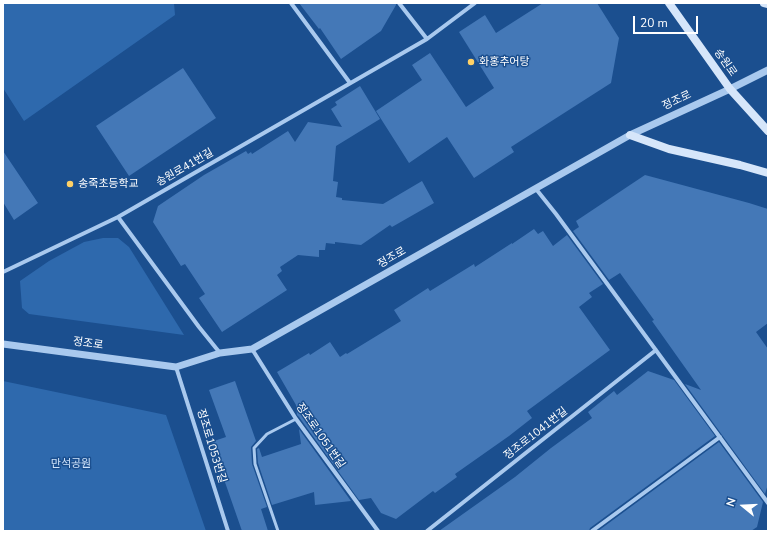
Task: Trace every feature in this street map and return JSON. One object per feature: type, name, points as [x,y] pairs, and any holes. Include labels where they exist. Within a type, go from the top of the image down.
[{"type":"main road","name":"송원로","points":[[669,3],[730,90],[768,131]]},
{"type":"main road","points":[[764,3],[768,4]]},
{"type":"main road","points":[[630,135],[669,149],[740,165],[768,174]]},
{"type":"street","points":[[291,3],[350,83]]},
{"type":"street","points":[[399,3],[426,39]]},
{"type":"street","name":"송원로41번길","points":[[3,272],[118,217],[426,39],[475,3]]},
{"type":"street","name":"정조로","points":[[3,344],[176,367],[220,353],[252,349],[630,135],[730,90],[768,70]]},
{"type":"street","points":[[536,189],[556,214],[768,503]]},
{"type":"street","points":[[118,217],[220,353]]},
{"type":"street","name":"정조로1051번길","points":[[252,349],[296,419],[378,531]]},
{"type":"street","name":"정조로1041번길","points":[[427,531],[656,350]]},
{"type":"street","name":"정조로1053번길","points":[[176,367],[228,531]]},
{"type":"street","points":[[592,531],[720,438]]},
{"type":"lane","points":[[278,531],[255,464],[254,448],[267,434],[296,419]]},
{"type":"green space","points":[[3,3],[174,3],[175,15],[24,121],[3,88]]},
{"type":"green space","points":[[103,238],[118,238],[129,247],[184,335],[29,314],[22,308],[20,281],[49,261],[84,242]]},
{"type":"green space","name":"만석공원","points":[[3,381],[166,415],[206,531],[3,531]]},
{"type":"building","points":[[299,3],[396,3],[396,5],[381,31],[341,59],[320,28],[319,29]]},
{"type":"building","points":[[543,3],[597,3],[619,38],[611,83],[511,147],[514,152],[474,178],[447,137],[409,163],[376,111],[422,80],[412,65],[430,53],[466,107],[494,88],[459,32],[485,15],[496,33]]},
{"type":"building","points":[[183,68],[216,118],[129,176],[96,126]]},
{"type":"building","points":[[360,86],[380,119],[336,146],[333,181],[338,182],[336,197],[342,198],[342,200],[383,204],[422,181],[434,203],[392,227],[390,225],[361,245],[335,242],[335,244],[326,243],[325,250],[319,250],[319,257],[298,255],[280,267],[282,271],[277,275],[287,290],[222,332],[199,298],[205,294],[185,264],[181,266],[153,222],[158,206],[204,175],[246,151],[248,154],[251,152],[252,154],[288,131],[295,142],[308,122],[342,127],[331,109],[337,105],[335,102]]},
{"type":"building","points":[[3,151],[38,203],[14,220],[3,202]]},
{"type":"building","points":[[645,175],[768,209],[768,323],[756,332],[768,349],[768,484],[765,494],[685,384],[701,390],[652,321],[654,320],[620,273],[609,280],[573,231],[579,227],[576,221]]},
{"type":"building","points":[[534,229],[538,234],[543,231],[553,246],[567,235],[603,284],[589,293],[592,297],[579,307],[610,350],[527,411],[532,418],[455,474],[457,477],[435,493],[433,491],[396,519],[381,513],[371,498],[359,500],[297,415],[296,405],[277,372],[309,353],[310,355],[330,342],[340,357],[346,353],[347,354],[401,321],[394,310],[428,288],[430,291],[474,264],[475,267]]},
{"type":"building","points":[[648,371],[674,380],[715,436],[590,528],[589,531],[439,531],[515,477],[592,418],[588,412],[614,391],[617,395]]},
{"type":"building","points":[[235,381],[256,441],[251,447],[252,464],[267,507],[261,509],[268,531],[242,531],[211,442],[226,437],[209,390]]},
{"type":"building","points":[[299,429],[351,501],[315,505],[314,492],[272,505],[258,463],[257,449],[259,448],[262,457],[301,444]]},
{"type":"building","points":[[719,442],[763,502],[757,527],[751,531],[598,531]]},
{"type":"place","name":"화홍추어탕","points":[[471,62]]},
{"type":"place","name":"송죽초등학교","points":[[70,184]]}]
